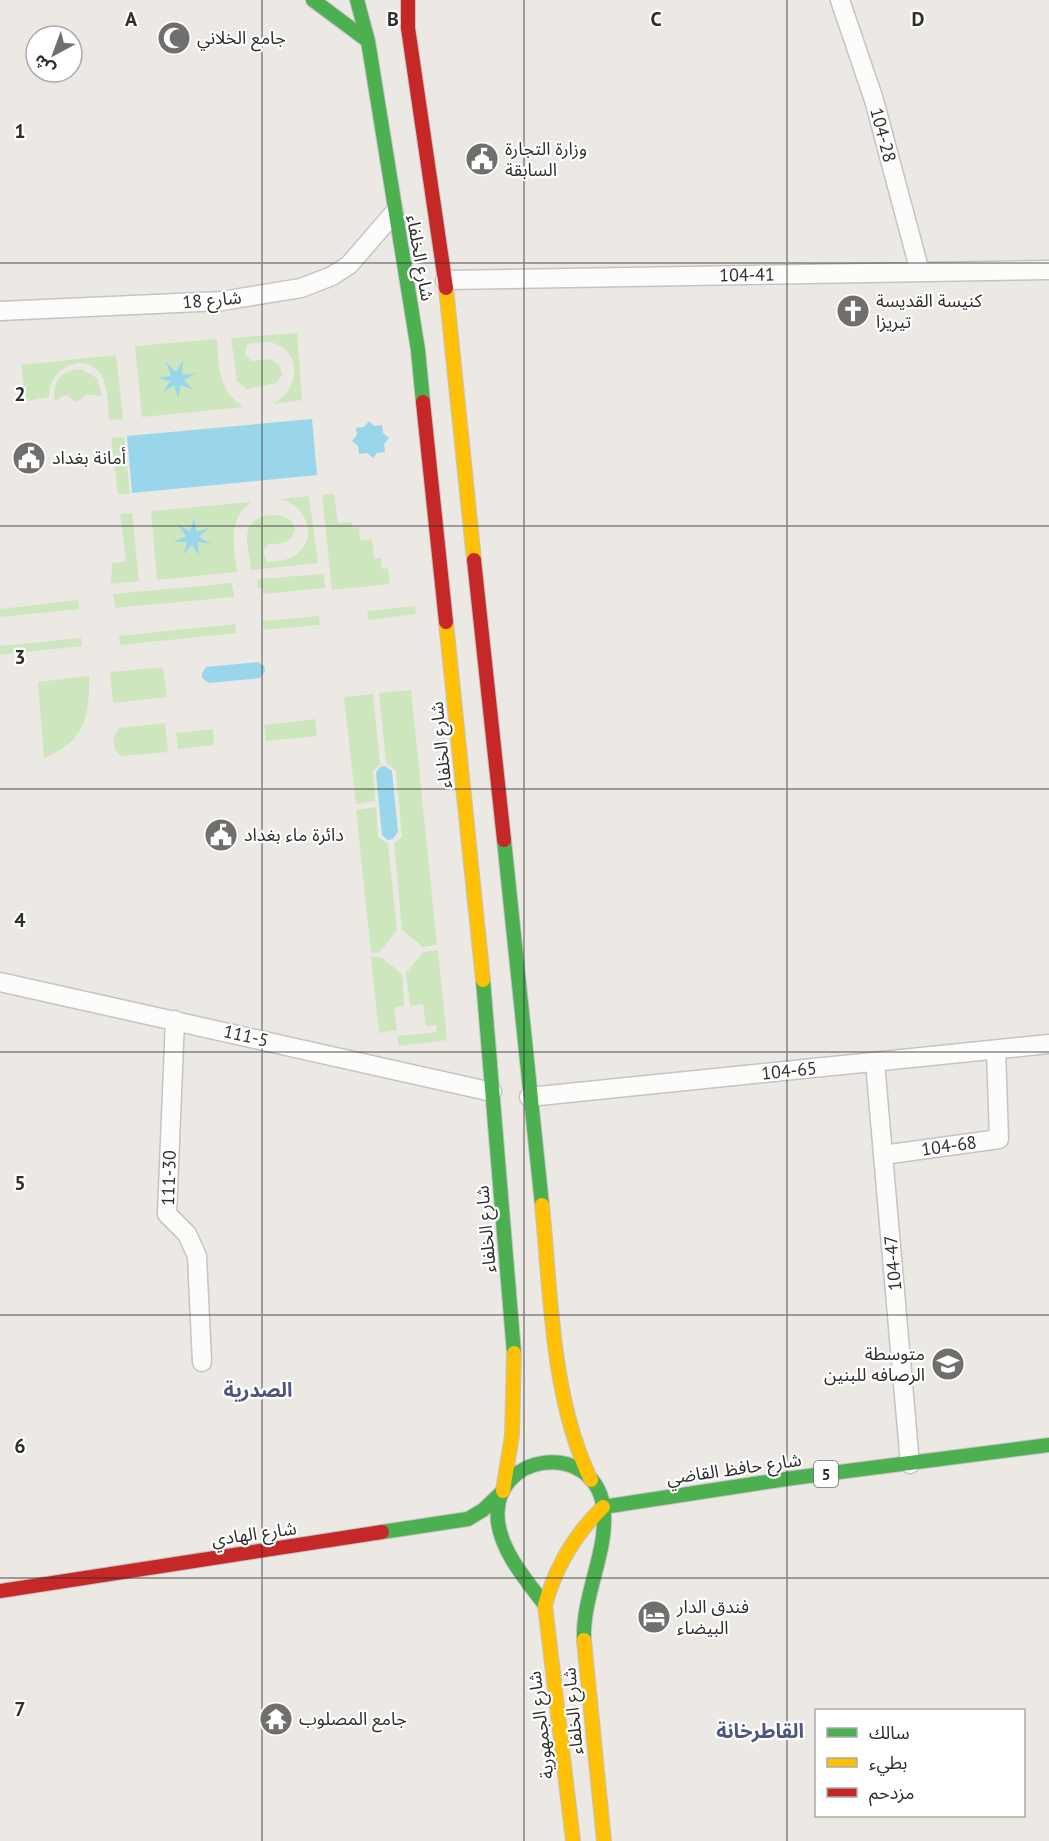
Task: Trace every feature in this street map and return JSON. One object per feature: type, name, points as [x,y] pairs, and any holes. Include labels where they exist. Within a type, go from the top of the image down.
[{"type":"main road","points":[[313,0],[368,41]]},
{"type":"main road","name":"شارع الخلفاء","points":[[357,0],[368,41],[394,213],[418,350],[492,1092],[515,1369],[512,1435],[498,1520],[508,1557],[545,1605]]},
{"type":"main road","name":"شارع الخلفاء","points":[[408,0],[408,28],[445,280],[560,1378],[579,1457],[603,1507],[603,1527],[584,1621],[604,1841]]},
{"type":"main road","name":"شارع حافظ القاضي","points":[[603,1507],[793,1478],[1049,1445]]},
{"type":"main road","name":"شارع الهادي","points":[[0,1591],[468,1519],[483,1510],[519,1472],[548,1461],[572,1466],[591,1480]]},
{"type":"main road","points":[[545,1605],[554,1573],[570,1544],[603,1507]]},
{"type":"main road","name":"شارع الجمهورية","points":[[545,1605],[573,1841]]},
{"type":"street","name":"104-28","points":[[840,0],[871,91],[920,272]]},
{"type":"street","name":"شارع 18","points":[[0,310],[222,301],[308,287],[349,265],[394,213]]},
{"type":"street","name":"104-41","points":[[445,280],[1049,270]]},
{"type":"street","name":"111-5","points":[[0,982],[492,1092]]},
{"type":"street","name":"111-30","points":[[175,1020],[167,1214],[187,1234],[197,1256],[202,1362]]},
{"type":"street","name":"104-65","points":[[529,1097],[1049,1044]]},
{"type":"street","name":"104-68","points":[[883,1155],[999,1139],[996,1050]]},
{"type":"street","name":"104-47","points":[[875,1063],[910,1464]]},
{"type":"green space","points":[[297,333],[302,400],[273,404],[283,397],[289,388],[294,368],[287,351],[278,345],[266,342],[247,344],[245,355],[252,361],[270,359],[279,365],[282,374],[277,383],[247,389],[237,381],[231,338]]},
{"type":"green space","points":[[217,339],[220,369],[225,386],[235,401],[244,407],[142,417],[135,346]]},
{"type":"green space","points":[[116,355],[123,419],[109,420],[105,382],[96,369],[88,364],[70,365],[55,377],[49,397],[26,401],[21,365]]},
{"type":"green space","points":[[81,369],[97,378],[102,396],[87,394],[77,402],[66,395],[55,401],[55,388],[59,378],[68,371]]},
{"type":"green space","points":[[124,437],[130,494],[118,494],[111,438]]},
{"type":"green space","points":[[334,494],[338,523],[352,522],[352,528],[359,527],[360,540],[372,539],[374,559],[381,558],[382,569],[388,568],[390,584],[332,590],[322,495]]},
{"type":"green space","points":[[309,496],[318,563],[251,570],[247,542],[249,527],[259,518],[267,516],[282,516],[288,519],[293,523],[295,530],[288,541],[268,544],[263,551],[267,562],[291,558],[302,549],[307,541],[307,523],[297,508],[280,499]]},
{"type":"green space","points":[[251,502],[243,509],[235,525],[237,572],[157,580],[151,511]]},
{"type":"green space","points":[[132,513],[139,581],[111,584],[112,563],[126,561],[120,514]]},
{"type":"green space","points":[[324,574],[325,588],[263,594],[263,588],[258,588],[257,579]]},
{"type":"green space","points":[[232,583],[234,597],[115,608],[113,594]]},
{"type":"green space","points":[[78,600],[79,609],[0,617],[0,609]]},
{"type":"green space","points":[[415,606],[416,614],[368,620],[367,611]]},
{"type":"green space","points":[[319,616],[320,625],[263,630],[263,621]]},
{"type":"green space","points":[[235,624],[236,633],[120,645],[119,636]]},
{"type":"green space","points":[[81,638],[82,646],[0,655],[0,646]]},
{"type":"green space","points":[[163,667],[167,697],[113,703],[110,672]]},
{"type":"green space","points":[[89,676],[88,704],[82,726],[68,744],[44,758],[38,682]]},
{"type":"green space","points":[[411,690],[437,945],[423,947],[402,930],[394,843],[402,837],[396,771],[386,763],[379,693]]},
{"type":"green space","points":[[373,694],[380,764],[373,771],[375,801],[356,804],[344,697]]},
{"type":"green space","points":[[315,719],[317,736],[266,741],[264,725]]},
{"type":"green space","points":[[165,723],[168,752],[120,756],[115,750],[113,738],[119,728]]},
{"type":"green space","points":[[213,729],[214,745],[178,749],[176,733]]},
{"type":"green space","points":[[376,807],[378,837],[388,844],[397,930],[380,952],[371,953],[356,810]]},
{"type":"green space","points":[[438,950],[447,1040],[399,1046],[397,1036],[437,1032],[436,1025],[426,1026],[423,1004],[410,1006],[406,973],[423,952]]},
{"type":"green space","points":[[371,957],[381,957],[402,974],[404,1006],[394,1008],[397,1030],[379,1033]]},
{"type":"water","points":[[183,360],[182,375],[196,373],[184,380],[193,390],[181,385],[178,398],[174,385],[163,393],[170,381],[157,378],[171,376],[166,362],[176,372]]},
{"type":"water","points":[[312,419],[317,475],[132,493],[127,436]]},
{"type":"water","points":[[369,421],[374,426],[382,425],[383,433],[389,438],[384,444],[385,452],[377,453],[373,458],[367,453],[359,454],[358,446],[352,441],[357,435],[356,428],[364,427]]},
{"type":"water","points":[[194,518],[197,532],[210,527],[199,537],[211,544],[198,542],[199,556],[192,545],[183,555],[187,542],[173,542],[186,536],[178,525],[190,531]]},
{"type":"water","points":[[258,662],[264,666],[265,671],[260,678],[209,683],[202,678],[206,667]]},
{"type":"water","points":[[385,766],[392,771],[398,832],[393,839],[388,840],[382,835],[376,773],[380,767]]},
{"type":"traffic: fast","points":[[313,0],[368,41]]},
{"type":"traffic: fast","points":[[357,0],[368,41],[418,350],[423,402]]},
{"type":"traffic: fast","points":[[504,840],[542,1205]]},
{"type":"traffic: fast","points":[[483,980],[514,1353]]},
{"type":"traffic: fast","points":[[603,1507],[793,1478],[1049,1445]]},
{"type":"traffic: fast","points":[[545,1605],[516,1566],[505,1545],[498,1522],[500,1499],[509,1481],[525,1469],[543,1463],[563,1463],[581,1470],[595,1484],[603,1505],[603,1538],[587,1606],[584,1640]]},
{"type":"traffic: fast","points":[[382,1532],[468,1519],[483,1510],[503,1491]]},
{"type":"traffic: slow","points":[[446,288],[474,560]]},
{"type":"traffic: slow","points":[[446,622],[483,980]]},
{"type":"traffic: slow","points":[[542,1205],[560,1380],[578,1448],[591,1480]]},
{"type":"traffic: slow","points":[[503,1491],[512,1435],[514,1353]]},
{"type":"traffic: slow","points":[[573,1841],[545,1605],[567,1552],[583,1529],[603,1507]]},
{"type":"traffic: slow","points":[[584,1640],[604,1841]]},
{"type":"traffic: jam","points":[[408,0],[408,28],[446,288]]},
{"type":"traffic: jam","points":[[423,402],[446,622]]},
{"type":"traffic: jam","points":[[474,560],[504,840]]},
{"type":"traffic: jam","points":[[0,1591],[382,1532]]},
{"type":"place","name":"جامع الخلاني","points":[[174,38]]},
{"type":"place","name":"وزارة التجارة السابقة","points":[[482,159]]},
{"type":"place","name":"كنيسة القديسة تيريزا","points":[[853,311]]},
{"type":"place","name":"أمانة بغداد","points":[[29,458]]},
{"type":"place","name":"دائرة ماء بغداد","points":[[221,835]]},
{"type":"place","name":"متوسطة الرصافه للبنين","points":[[948,1364]]},
{"type":"place","name":"فندق الدار البيضاء","points":[[654,1617]]},
{"type":"place","name":"جامع المصلوب","points":[[276,1719]]},
{"type":"district","name":"الصدرية","points":[[258,1390]]},
{"type":"district","name":"القاطرخانة","points":[[760,1731]]}]
